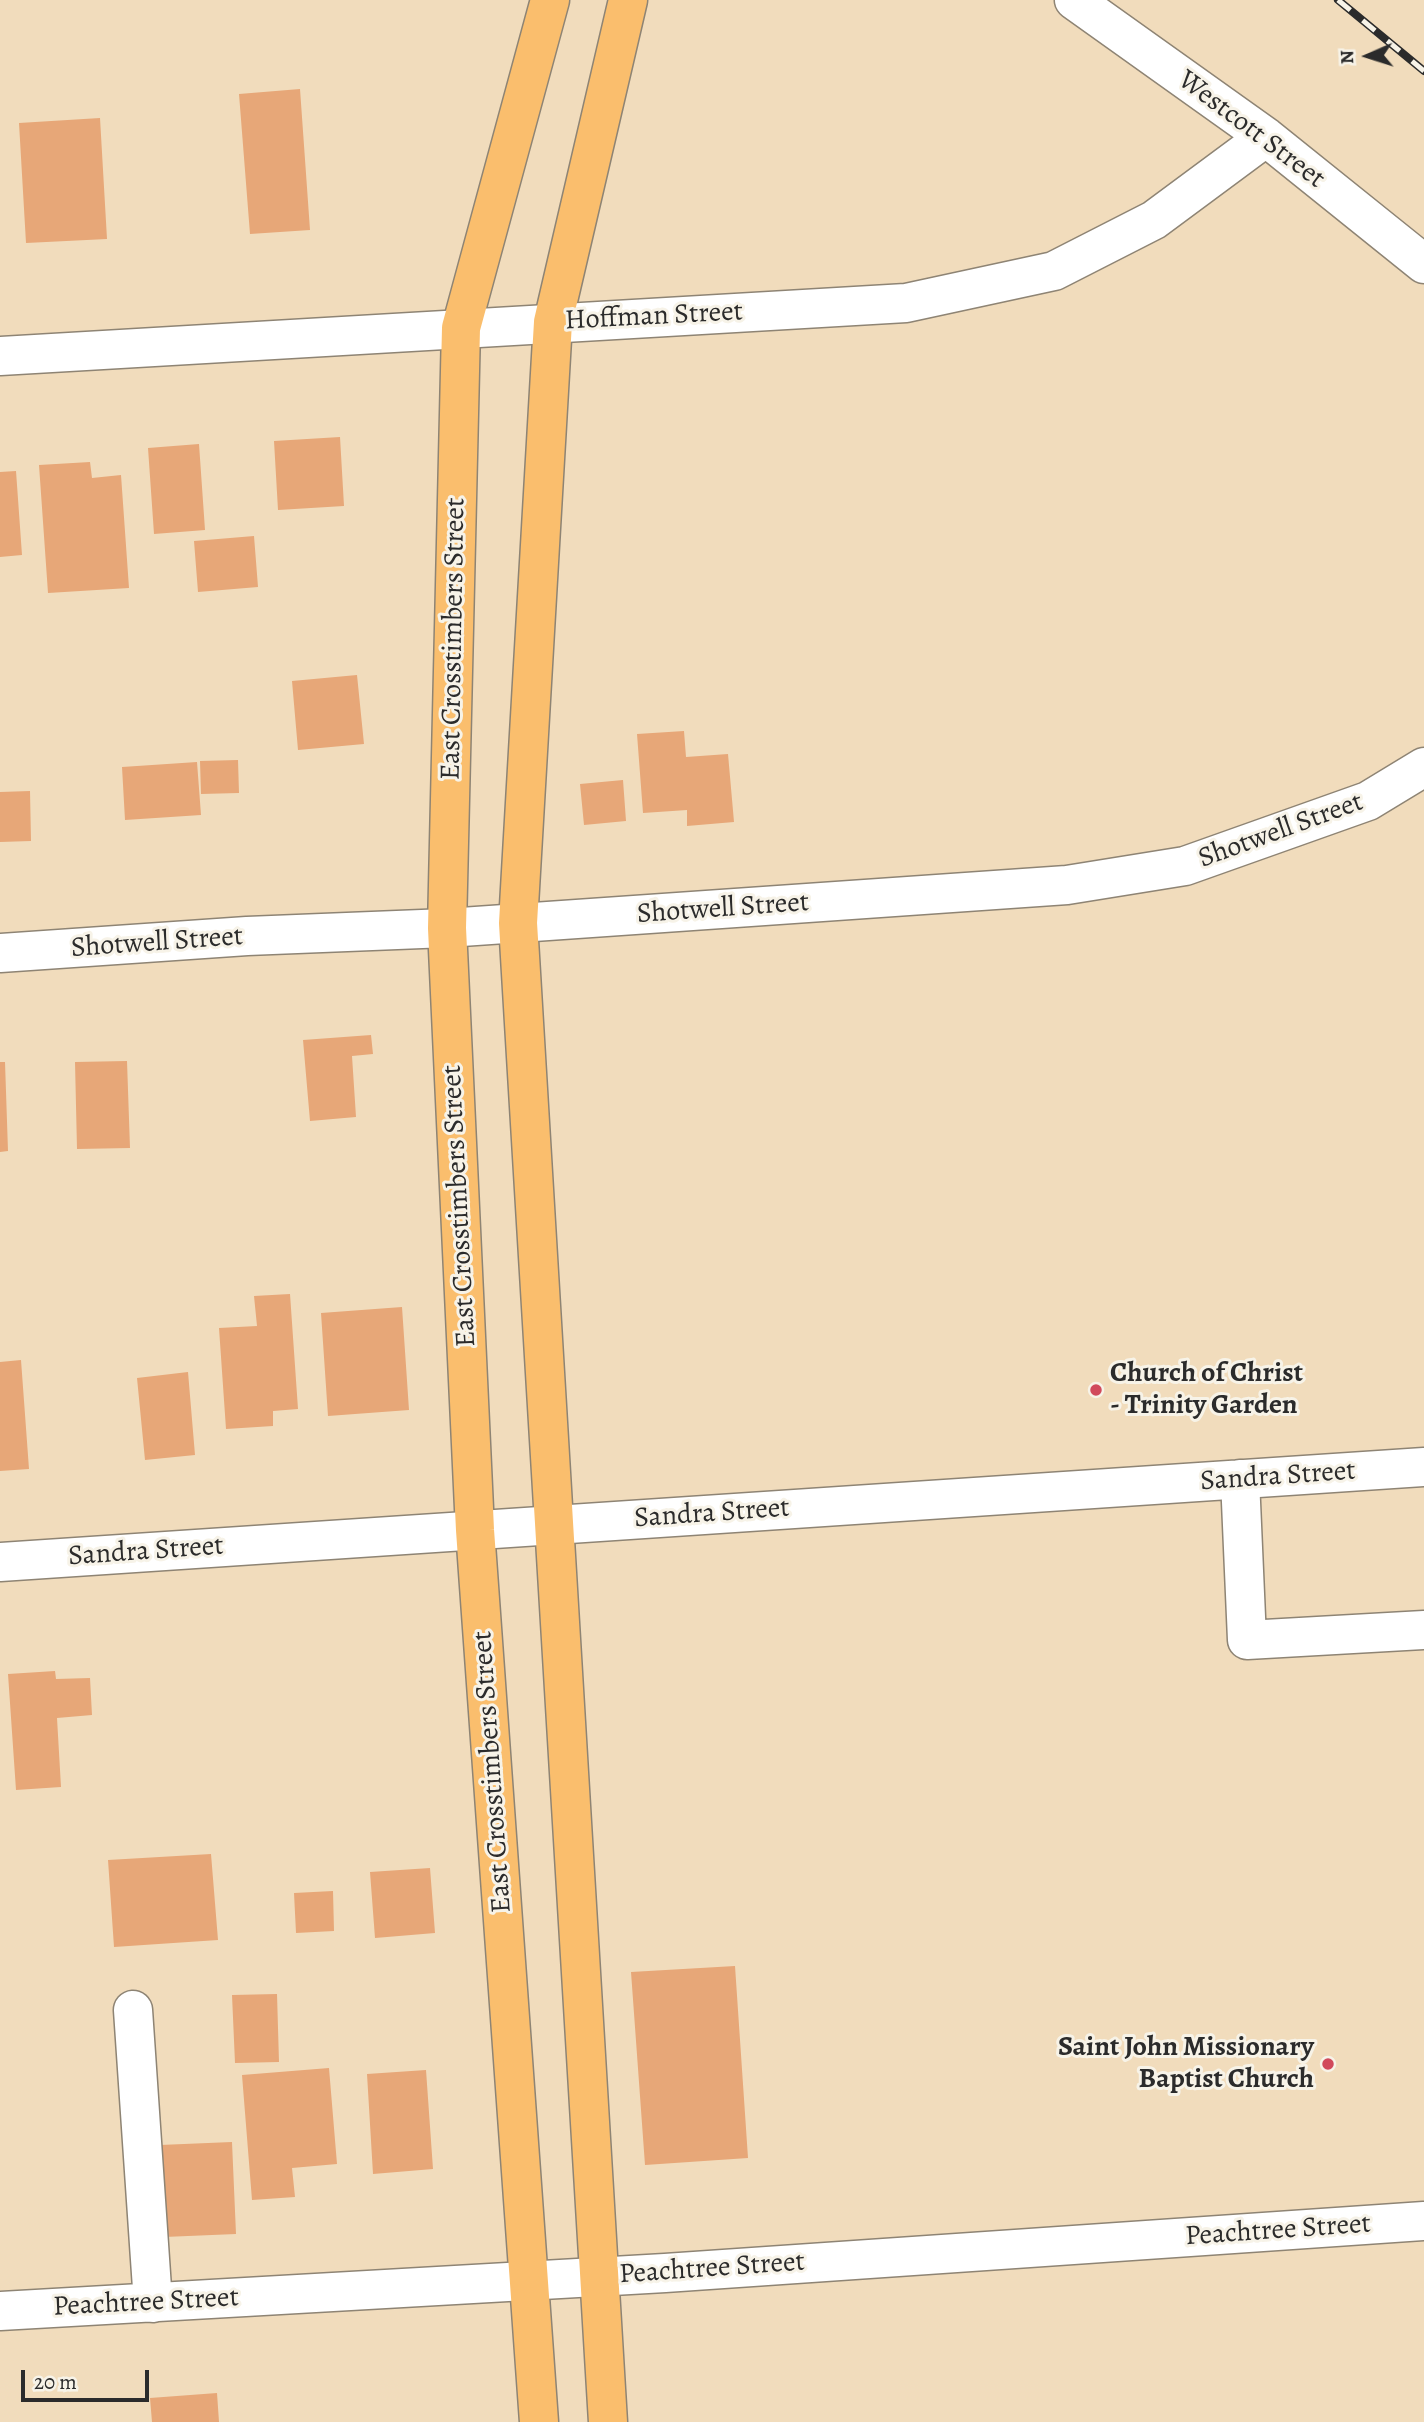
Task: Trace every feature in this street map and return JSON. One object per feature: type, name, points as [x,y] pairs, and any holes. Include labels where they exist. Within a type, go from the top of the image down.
[{"type":"main road","name":"East Crosstimbers Street","points":[[539,2422],[475,1530],[447,928],[461,328],[551,0]]},
{"type":"main road","points":[[608,2422],[518,923],[553,322],[628,0]]},
{"type":"street","name":"Westcott Street","points":[[1074,0],[1266,137],[1424,264]]},
{"type":"street","name":"Hoffman Street","points":[[0,356],[906,303],[1054,271],[1154,220],[1266,137]]},
{"type":"street","name":"Shotwell Street","points":[[0,953],[247,936],[447,928],[1067,885],[1185,866],[1368,801],[1424,767]]},
{"type":"street","name":"Sandra Street","points":[[0,1562],[1424,1467]]},
{"type":"street","points":[[1240,1479],[1247,1640],[1424,1630]]},
{"type":"street","points":[[133,2010],[153,2302]]},
{"type":"street","name":"Peachtree Street","points":[[0,2311],[599,2277],[1424,2221]]},
{"type":"building","points":[[300,89],[310,230],[250,234],[239,94]]},
{"type":"building","points":[[100,118],[107,239],[26,243],[19,123]]},
{"type":"building","points":[[340,437],[344,506],[278,510],[274,441]]},
{"type":"building","points":[[199,444],[205,530],[154,534],[148,448]]},
{"type":"building","points":[[90,462],[92,478],[121,475],[129,588],[48,593],[39,465]]},
{"type":"building","points":[[16,471],[22,555],[0,557],[0,472]]},
{"type":"building","points":[[254,536],[258,587],[198,592],[194,541]]},
{"type":"building","points":[[357,675],[364,744],[298,750],[292,681]]},
{"type":"building","points":[[684,731],[686,757],[728,754],[734,822],[687,826],[687,810],[643,813],[637,734]]},
{"type":"building","points":[[238,760],[239,793],[201,794],[200,761]]},
{"type":"building","points":[[197,762],[201,815],[125,820],[122,767]]},
{"type":"building","points":[[623,780],[626,821],[584,825],[580,784]]},
{"type":"building","points":[[30,791],[31,841],[0,842],[0,792]]},
{"type":"building","points":[[371,1035],[373,1054],[352,1056],[356,1117],[310,1121],[303,1040]]},
{"type":"building","points":[[127,1061],[130,1148],[77,1149],[75,1062]]},
{"type":"building","points":[[0,1062],[5,1062],[8,1151],[0,1152]]},
{"type":"building","points":[[290,1294],[298,1409],[273,1411],[273,1426],[226,1429],[219,1328],[257,1326],[254,1296]]},
{"type":"building","points":[[402,1307],[409,1410],[328,1416],[321,1313]]},
{"type":"building","points":[[21,1360],[29,1469],[0,1471],[0,1362]]},
{"type":"building","points":[[188,1372],[195,1455],[145,1460],[137,1378]]},
{"type":"building","points":[[55,1671],[56,1679],[90,1678],[92,1715],[57,1718],[61,1787],[16,1790],[8,1674]]},
{"type":"building","points":[[211,1854],[218,1940],[114,1947],[108,1860]]},
{"type":"building","points":[[430,1868],[435,1933],[375,1938],[370,1872]]},
{"type":"building","points":[[333,1891],[334,1931],[296,1933],[294,1893]]},
{"type":"building","points":[[735,1966],[748,2158],[645,2165],[631,1972]]},
{"type":"building","points":[[277,1994],[279,2062],[235,2063],[232,1995]]},
{"type":"building","points":[[329,2068],[337,2164],[292,2168],[295,2197],[252,2200],[242,2075]]},
{"type":"building","points":[[426,2070],[433,2169],[373,2174],[367,2074]]},
{"type":"building","points":[[232,2142],[236,2234],[164,2237],[160,2145]]},
{"type":"building","points":[[217,2393],[219,2422],[152,2422],[150,2398]]},
{"type":"railway","points":[[1338,0],[1424,71]]},
{"type":"place","name":"Church of Christ - Trinity Garden","points":[[1096,1390]]},
{"type":"place","name":"Saint John Missionary Baptist Church","points":[[1328,2064]]}]
